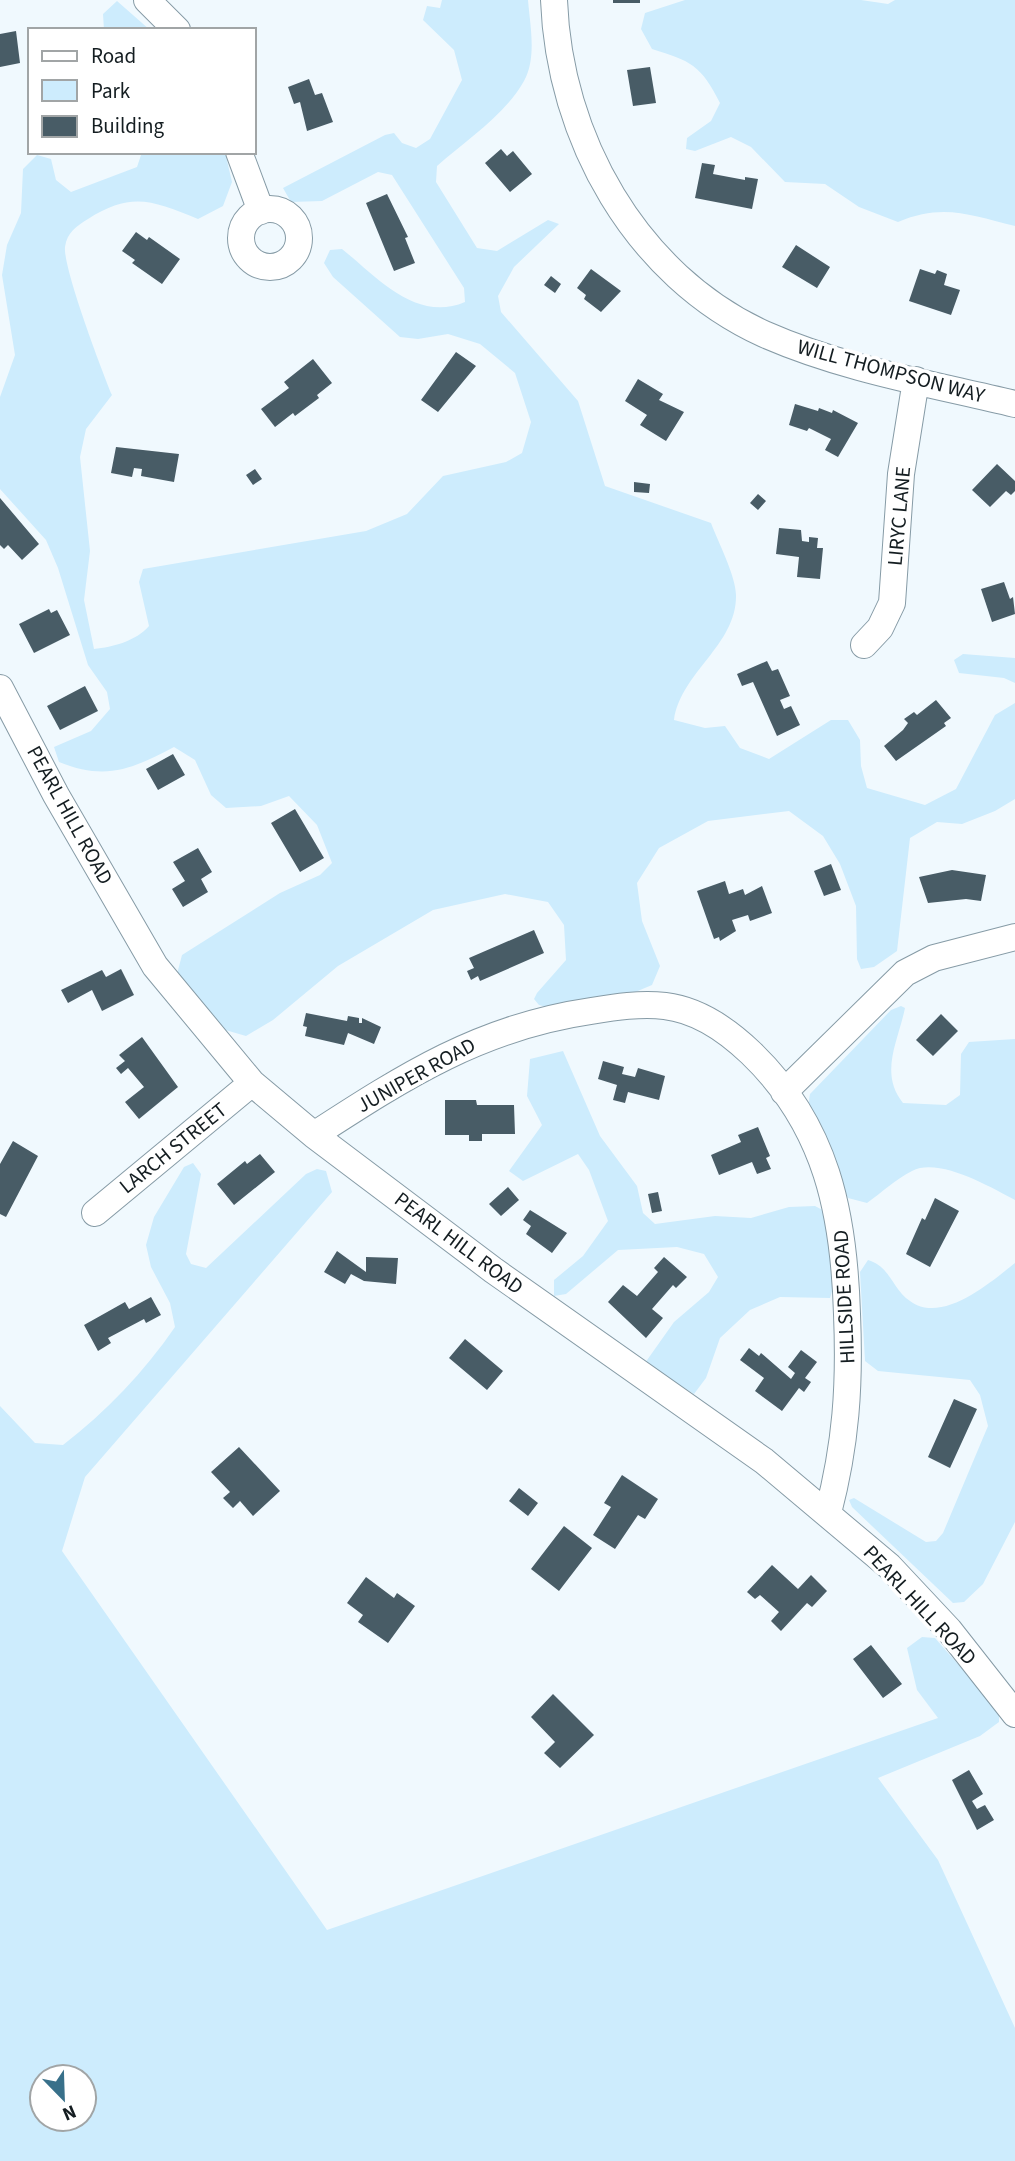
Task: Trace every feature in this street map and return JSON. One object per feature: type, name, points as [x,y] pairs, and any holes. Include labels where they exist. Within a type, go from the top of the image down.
[{"type":"street","points":[[147,0],[175,28]]},
{"type":"street","name":"WILL THOMPSON WAY","points":[[554,0],[563,76],[581,137],[623,213],[673,271],[711,302],[762,333],[825,356],[1015,404]]},
{"type":"street","points":[[240,154],[261,211]]},
{"type":"street","name":"LIRYC LANE","points":[[864,645],[880,628],[892,603],[901,474],[916,380]]},
{"type":"street","name":"PEARL HILL ROAD","points":[[0,688],[8,719],[56,795],[155,966],[252,1083],[314,1135],[590,1341],[764,1461],[828,1513],[889,1566],[949,1630],[1015,1714]]},
{"type":"street","points":[[784,1092],[905,973],[934,958],[1015,937]]},
{"type":"street","name":"JUNIPER ROAD","points":[[314,1135],[404,1077],[465,1045],[526,1023],[620,1007],[667,1006],[707,1020],[746,1048],[784,1092]]},
{"type":"street","name":"LARCH STREET","points":[[94,1213],[252,1083]]},
{"type":"street","name":"HILLSIDE ROAD","points":[[784,1092],[811,1137],[831,1181],[845,1254],[848,1402],[844,1447],[828,1513]]},
{"type":"green space","points":[[442,0],[528,0],[532,52],[524,81],[496,116],[437,166],[436,182],[477,248],[497,251],[548,220],[559,224],[514,267],[498,296],[501,312],[578,401],[605,486],[711,523],[733,578],[736,595],[734,613],[728,629],[687,687],[674,720],[705,728],[725,726],[740,748],[769,759],[831,720],[848,720],[860,740],[861,766],[867,788],[925,805],[956,789],[995,715],[1015,703],[1015,799],[995,811],[962,824],[937,822],[910,838],[897,951],[874,967],[861,969],[857,959],[856,906],[840,864],[823,836],[789,811],[708,821],[659,848],[637,883],[642,921],[660,966],[652,985],[633,993],[550,1008],[539,1005],[534,999],[537,993],[566,960],[564,925],[548,902],[505,894],[433,910],[338,966],[273,1020],[246,1036],[215,1027],[177,974],[182,955],[280,893],[320,875],[332,863],[317,825],[289,796],[261,806],[226,808],[211,795],[195,760],[174,747],[118,770],[91,771],[59,762],[54,747],[91,731],[110,709],[107,692],[88,665],[58,568],[46,540],[0,489],[0,397],[15,355],[2,275],[7,245],[21,213],[23,169],[37,155],[51,159],[56,180],[71,192],[137,167],[141,154],[225,154],[232,182],[223,206],[198,219],[168,207],[130,202],[104,210],[80,224],[66,242],[66,258],[76,297],[112,395],[86,429],[80,457],[90,551],[84,600],[94,649],[101,648],[131,639],[149,626],[139,582],[143,569],[366,531],[407,514],[443,476],[506,462],[522,453],[531,422],[515,373],[480,344],[448,334],[418,339],[400,337],[333,277],[324,263],[330,250],[342,249],[383,284],[414,302],[430,307],[447,307],[465,302],[464,288],[392,175],[378,172],[322,201],[291,202],[283,188],[385,135],[394,133],[402,143],[416,148],[430,139],[462,80],[454,50],[423,20],[427,6],[440,8]]},
{"type":"green space","points":[[685,0],[861,0],[888,4],[895,0],[1015,0],[1015,226],[970,215],[943,212],[914,216],[898,222],[859,207],[825,184],[785,182],[751,147],[731,137],[695,151],[686,149],[687,138],[711,121],[720,103],[707,80],[694,66],[652,49],[641,29],[645,13]]},
{"type":"green space","points":[[117,1],[148,28],[104,28],[103,14]]},
{"type":"green space","points":[[963,654],[1015,658],[1015,683],[1004,678],[959,673],[954,660]]},
{"type":"green space","points":[[901,1006],[905,1008],[891,1069],[896,1092],[903,1103],[946,1105],[960,1095],[961,1054],[969,1042],[1015,1039],[1015,1200],[964,1175],[936,1168],[912,1171],[867,1203],[848,1198],[811,1119],[810,1094],[891,1010]]},
{"type":"green space","points":[[563,1051],[600,1136],[637,1186],[643,1213],[655,1224],[715,1216],[751,1218],[789,1207],[815,1206],[832,1215],[835,1282],[830,1298],[780,1297],[750,1310],[720,1338],[706,1378],[694,1394],[645,1363],[674,1322],[709,1292],[718,1277],[704,1254],[677,1247],[618,1250],[566,1294],[554,1296],[554,1280],[583,1256],[608,1221],[589,1170],[578,1154],[523,1181],[509,1171],[542,1125],[527,1096],[530,1059]]},
{"type":"green space","points":[[193,1163],[201,1174],[186,1254],[191,1264],[206,1268],[306,1174],[317,1169],[326,1171],[332,1192],[85,1477],[62,1551],[327,1930],[938,1718],[917,1690],[907,1648],[922,1637],[935,1638],[999,1711],[999,1722],[980,1736],[878,1778],[938,1860],[1015,2028],[1015,2161],[0,2161],[0,1406],[35,1443],[63,1445],[124,1390],[150,1360],[175,1327],[170,1303],[151,1267],[146,1245],[154,1217],[184,1167]]},
{"type":"green space","points":[[868,1260],[882,1268],[910,1301],[923,1307],[937,1308],[951,1305],[980,1290],[1015,1263],[1015,1522],[983,1584],[964,1602],[953,1603],[852,1507],[849,1500],[854,1498],[926,1542],[936,1541],[943,1533],[988,1426],[980,1395],[970,1380],[878,1371],[865,1361],[860,1272]]},
{"type":"building","points":[[613,0],[640,0],[640,3],[613,3]]},
{"type":"building","points":[[16,31],[20,63],[0,67],[0,34]]},
{"type":"building","points":[[650,67],[656,103],[633,106],[627,70]]},
{"type":"building","points":[[309,79],[315,95],[322,93],[333,122],[307,131],[300,102],[294,104],[288,87]]},
{"type":"building","points":[[501,149],[507,156],[513,151],[532,174],[510,192],[485,163]]},
{"type":"building","points":[[702,163],[715,165],[713,174],[745,180],[745,177],[758,179],[752,209],[695,198]]},
{"type":"building","points":[[387,194],[408,237],[405,238],[415,263],[394,271],[366,203]]},
{"type":"building","points":[[136,232],[147,240],[149,237],[180,259],[162,284],[132,263],[135,260],[122,251]]},
{"type":"building","points":[[796,245],[830,267],[817,288],[782,267]]},
{"type":"building","points":[[591,269],[621,291],[601,312],[584,299],[586,295],[577,288]]},
{"type":"building","points":[[920,269],[935,274],[937,270],[947,274],[944,285],[960,290],[951,315],[909,301]]},
{"type":"building","points":[[551,276],[561,284],[555,293],[544,285]]},
{"type":"building","points":[[456,352],[476,366],[438,412],[421,400]]},
{"type":"building","points":[[313,359],[332,383],[317,395],[319,398],[275,427],[261,409],[289,388],[284,382]]},
{"type":"building","points":[[638,379],[663,394],[659,400],[684,412],[666,441],[640,425],[647,415],[625,401]]},
{"type":"building","points":[[795,404],[818,411],[819,408],[832,413],[833,410],[858,423],[838,457],[825,450],[831,439],[809,428],[807,431],[789,425]]},
{"type":"building","points":[[116,447],[179,454],[174,482],[141,476],[142,469],[134,468],[132,477],[111,473]]},
{"type":"building","points":[[997,464],[1015,481],[1015,491],[1011,495],[1006,491],[990,507],[972,490]]},
{"type":"building","points":[[255,469],[262,479],[253,485],[246,475]]},
{"type":"building","points":[[634,482],[650,484],[649,493],[634,492]]},
{"type":"building","points":[[758,494],[766,501],[758,510],[750,503]]},
{"type":"building","points":[[0,498],[39,544],[22,560],[8,545],[4,549],[0,545]]},
{"type":"building","points":[[779,528],[801,530],[802,541],[809,542],[809,537],[818,538],[817,548],[823,548],[820,579],[797,577],[799,557],[776,554]]},
{"type":"building","points":[[1004,582],[1010,599],[1013,597],[1015,614],[992,622],[981,589]]},
{"type":"building","points":[[49,609],[51,613],[57,610],[70,635],[34,653],[19,624]]},
{"type":"building","points":[[767,661],[772,671],[778,669],[790,696],[780,700],[784,709],[791,706],[800,725],[777,736],[753,682],[742,686],[737,674]]},
{"type":"building","points":[[85,686],[98,711],[60,730],[47,706]]},
{"type":"building","points":[[936,700],[951,718],[944,723],[946,726],[896,761],[884,746],[903,730],[908,723],[904,719],[914,712],[917,715]]},
{"type":"building","points":[[173,754],[185,775],[158,790],[146,769]]},
{"type":"building","points":[[295,809],[324,858],[300,872],[271,823]]},
{"type":"building","points":[[198,848],[212,872],[201,879],[208,892],[183,907],[172,889],[185,881],[173,862]]},
{"type":"building","points":[[831,864],[841,890],[824,896],[814,871]]},
{"type":"building","points":[[952,870],[986,875],[981,901],[966,899],[928,903],[919,877]]},
{"type":"building","points":[[725,881],[729,894],[743,889],[745,895],[762,886],[772,913],[750,921],[748,915],[732,920],[736,931],[720,941],[719,937],[714,939],[697,891]]},
{"type":"building","points":[[534,930],[544,953],[480,981],[478,976],[471,980],[467,971],[474,968],[469,958]]},
{"type":"building","points":[[121,969],[134,995],[102,1011],[92,990],[68,1003],[61,990],[102,970],[106,977]]},
{"type":"building","points":[[306,1013],[347,1021],[348,1016],[359,1018],[359,1023],[362,1023],[362,1018],[381,1027],[374,1044],[348,1033],[344,1045],[305,1036],[307,1027],[303,1026]]},
{"type":"building","points":[[941,1014],[958,1031],[933,1056],[916,1040]]},
{"type":"building","points":[[142,1037],[178,1087],[139,1119],[125,1102],[144,1087],[128,1068],[121,1074],[116,1068],[125,1061],[119,1055]]},
{"type":"building","points":[[603,1061],[624,1067],[622,1074],[635,1077],[638,1068],[665,1076],[659,1100],[628,1092],[625,1103],[613,1100],[617,1085],[598,1079]]},
{"type":"building","points":[[445,1100],[476,1100],[477,1105],[514,1105],[515,1134],[482,1134],[482,1141],[469,1141],[469,1135],[445,1135]]},
{"type":"building","points":[[758,1127],[770,1156],[766,1158],[771,1169],[757,1174],[752,1162],[719,1175],[711,1155],[741,1142],[738,1135]]},
{"type":"building","points":[[13,1141],[38,1156],[6,1217],[0,1214],[0,1164]]},
{"type":"building","points":[[260,1154],[275,1172],[234,1205],[217,1184],[245,1161],[247,1164]]},
{"type":"building","points":[[508,1187],[519,1200],[501,1216],[489,1204]]},
{"type":"building","points":[[658,1192],[662,1211],[652,1213],[648,1194]]},
{"type":"building","points":[[935,1198],[959,1211],[930,1267],[906,1254],[922,1218],[925,1220]]},
{"type":"building","points":[[530,1210],[567,1233],[552,1253],[526,1234],[531,1226],[523,1220]]},
{"type":"building","points":[[337,1251],[366,1272],[366,1257],[398,1258],[396,1284],[364,1281],[351,1274],[345,1284],[324,1272]]},
{"type":"building","points":[[664,1257],[687,1277],[676,1288],[673,1285],[652,1309],[663,1318],[646,1338],[608,1302],[623,1285],[637,1296],[658,1272],[654,1268]]},
{"type":"building","points":[[151,1297],[161,1315],[146,1323],[144,1319],[108,1338],[111,1343],[98,1351],[84,1325],[125,1302],[129,1309]]},
{"type":"building","points":[[465,1339],[503,1371],[487,1390],[449,1358]]},
{"type":"building","points":[[749,1348],[759,1356],[761,1353],[791,1379],[795,1373],[788,1367],[801,1350],[817,1362],[805,1378],[811,1382],[804,1392],[799,1388],[782,1411],[755,1391],[764,1378],[740,1360]]},
{"type":"building","points":[[954,1399],[977,1409],[950,1468],[928,1457]]},
{"type":"building","points":[[239,1447],[280,1491],[253,1516],[240,1501],[233,1508],[223,1498],[230,1492],[211,1472]]},
{"type":"building","points":[[622,1475],[658,1499],[645,1519],[638,1515],[615,1549],[593,1535],[611,1507],[604,1503]]},
{"type":"building","points":[[519,1488],[538,1503],[528,1516],[509,1501]]},
{"type":"building","points":[[564,1526],[592,1548],[559,1591],[531,1569]]},
{"type":"building","points":[[772,1565],[798,1589],[811,1575],[827,1591],[812,1607],[807,1603],[781,1631],[771,1621],[779,1612],[760,1595],[755,1599],[747,1592]]},
{"type":"building","points":[[366,1577],[394,1598],[397,1593],[415,1606],[388,1643],[358,1622],[363,1615],[347,1603]]},
{"type":"building","points":[[871,1645],[902,1684],[883,1698],[853,1659]]},
{"type":"building","points":[[553,1694],[594,1735],[560,1768],[544,1753],[555,1742],[531,1717]]},
{"type":"building","points":[[969,1770],[983,1794],[972,1801],[977,1809],[985,1805],[994,1820],[977,1830],[952,1780]]}]
